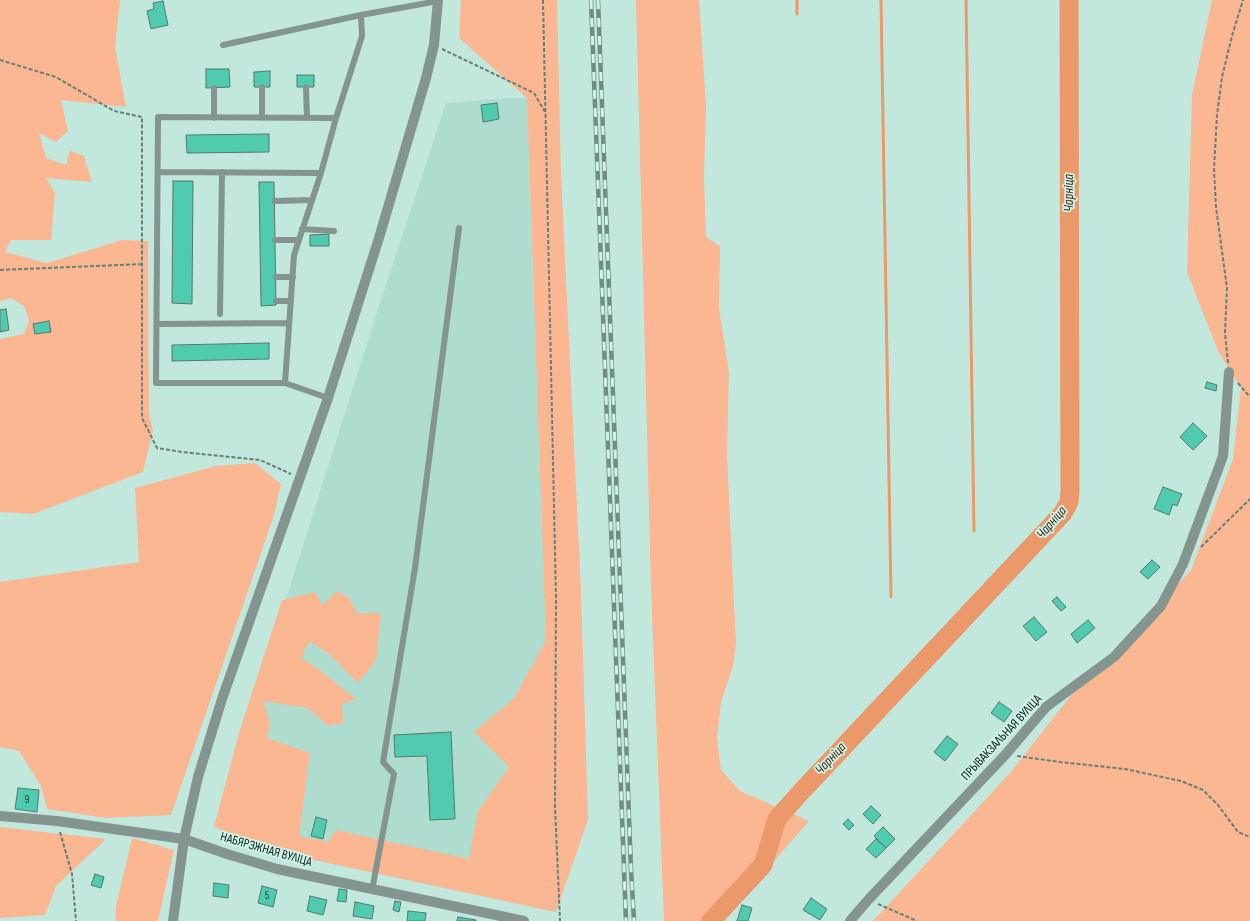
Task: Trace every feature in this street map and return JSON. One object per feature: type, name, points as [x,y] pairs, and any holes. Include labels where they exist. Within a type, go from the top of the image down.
[{"type":"street","points":[[173,921],[184,839],[198,777],[222,699],[328,398],[382,230],[426,78],[434,45],[438,0]]},
{"type":"street","name":"ПРЫВАКЗАЛЬНАЯ ВУЛІЦА","points":[[850,921],[1006,754],[1046,707],[1114,657],[1162,606],[1183,564],[1223,456],[1229,372]]},
{"type":"street","name":"НАБЯРЭЖНАЯ ВУЛІЦА","points":[[0,816],[57,821],[184,839],[276,869],[372,890],[502,915],[524,921]]},
{"type":"lane","points":[[223,45],[438,0]]},
{"type":"lane","points":[[285,383],[294,255],[321,173],[336,118],[362,36],[361,15]]},
{"type":"lane","points":[[262,87],[262,118]]},
{"type":"lane","points":[[306,87],[307,118]]},
{"type":"lane","points":[[214,88],[214,118]]},
{"type":"lane","points":[[328,398],[285,383],[156,382],[158,117],[336,118]]},
{"type":"lane","points":[[158,172],[321,173]]},
{"type":"lane","points":[[220,314],[222,172]]},
{"type":"lane","points":[[275,201],[312,200]]},
{"type":"lane","points":[[372,890],[394,774],[383,762],[415,568],[459,228]]},
{"type":"lane","points":[[302,229],[334,231]]},
{"type":"lane","points":[[275,240],[299,240]]},
{"type":"lane","points":[[276,277],[292,277]]},
{"type":"lane","points":[[276,301],[291,301]]},
{"type":"lane","points":[[157,324],[289,324]]},
{"type":"path","points":[[543,0],[556,598],[555,806],[560,921]]},
{"type":"path","points":[[1243,0],[1222,77],[1217,115],[1214,169],[1216,207],[1227,288],[1225,332],[1229,372],[1250,397]]},
{"type":"path","points":[[434,45],[534,93],[546,113]]},
{"type":"path","points":[[0,60],[56,77],[114,111],[142,116],[142,418],[157,448],[260,460],[300,477]]},
{"type":"path","points":[[0,270],[143,264]]},
{"type":"path","points":[[1200,548],[1250,499]]},
{"type":"path","points":[[1006,754],[1125,769],[1181,780],[1203,790],[1218,805],[1238,832],[1250,837]]},
{"type":"path","points":[[57,821],[72,874],[76,921]]},
{"type":"path","points":[[868,900],[917,921]]},
{"type":"shaded area","points":[[0,0],[120,0],[115,47],[126,107],[61,100],[68,131],[56,142],[39,133],[46,158],[66,165],[70,151],[84,156],[92,182],[46,178],[55,193],[51,240],[11,240],[5,252],[47,263],[122,240],[148,241],[149,413],[153,431],[143,472],[33,514],[0,512],[0,339],[24,334],[29,320],[24,306],[11,298],[0,301]]},
{"type":"shaded area","points":[[461,0],[557,0],[561,174],[581,590],[588,820],[556,912],[282,853],[214,827],[239,733],[282,600],[315,592],[323,605],[337,591],[349,598],[357,613],[381,613],[376,660],[358,683],[330,655],[310,641],[301,658],[321,671],[356,699],[342,704],[343,723],[328,726],[308,708],[263,701],[270,723],[267,738],[310,753],[299,836],[328,842],[336,830],[469,859],[478,811],[509,767],[474,732],[514,698],[546,641],[527,98],[459,38]]},
{"type":"shaded area","points":[[636,0],[699,0],[706,105],[704,177],[706,237],[720,246],[719,309],[729,372],[727,456],[736,644],[733,666],[721,702],[717,738],[721,770],[740,791],[809,821],[723,921],[664,921],[651,588]]},
{"type":"shaded area","points":[[1212,0],[1250,0],[1250,921],[873,921],[1010,773],[1077,688],[1147,619],[1191,570],[1233,459],[1241,388],[1218,351],[1187,272],[1192,95]]},
{"type":"shaded area","points":[[527,98],[556,912],[282,853],[214,827],[368,340],[446,103]]},
{"type":"shaded area","points":[[255,463],[281,484],[273,518],[171,815],[105,818],[47,809],[41,786],[19,751],[0,747],[0,582],[139,562],[135,488],[216,466]]},
{"type":"shaded area","points":[[0,827],[106,839],[56,886],[45,915],[0,918]]},
{"type":"shaded area","points":[[132,838],[174,850],[158,921],[115,921],[116,906]]},
{"type":"building","points":[[163,1],[168,25],[151,29],[147,11],[154,9],[153,3]]},
{"type":"building","points":[[206,69],[229,69],[230,87],[206,88]]},
{"type":"building","points":[[270,71],[270,87],[254,87],[254,72]]},
{"type":"building","points":[[297,75],[314,75],[314,87],[297,87]]},
{"type":"building","points":[[497,103],[499,119],[483,122],[481,105]]},
{"type":"building","points":[[269,134],[269,152],[187,153],[186,135]]},
{"type":"building","points":[[173,181],[193,181],[192,304],[172,303]]},
{"type":"building","points":[[259,182],[274,182],[276,305],[261,306]]},
{"type":"building","points":[[329,234],[329,246],[310,246],[310,235]]},
{"type":"building","points":[[6,309],[9,330],[0,332],[0,310]]},
{"type":"building","points":[[49,321],[51,332],[35,334],[33,324]]},
{"type":"building","points":[[269,343],[269,359],[172,361],[172,345]]},
{"type":"building","points":[[1207,382],[1217,385],[1216,391],[1205,388]]},
{"type":"building","points":[[1193,423],[1207,436],[1193,450],[1180,437]]},
{"type":"building","points":[[1163,487],[1182,494],[1177,506],[1173,504],[1169,515],[1154,509]]},
{"type":"building","points":[[1152,560],[1160,567],[1148,579],[1140,572]]},
{"type":"building","points":[[1057,597],[1066,607],[1061,611],[1052,601]]},
{"type":"building","points":[[1034,617],[1047,632],[1036,641],[1023,626]]},
{"type":"building","points":[[1088,620],[1095,628],[1077,643],[1071,634]]},
{"type":"building","points":[[999,702],[1012,711],[1004,722],[991,713]]},
{"type":"building","points":[[451,732],[455,819],[430,820],[427,756],[395,757],[394,735]]},
{"type":"building","points":[[947,736],[958,744],[945,761],[934,752]]},
{"type":"building","points":[[18,788],[39,790],[37,812],[15,809]]},
{"type":"building","points":[[871,806],[881,815],[873,824],[863,814]]},
{"type":"building","points":[[316,817],[327,820],[323,839],[311,836]]},
{"type":"building","points":[[848,819],[854,825],[849,830],[843,824]]},
{"type":"building","points":[[883,827],[895,839],[886,848],[874,836]]},
{"type":"building","points":[[876,839],[886,848],[876,858],[866,849]]},
{"type":"building","points":[[95,874],[104,877],[101,888],[91,885]]},
{"type":"building","points":[[214,883],[229,885],[228,898],[213,896]]},
{"type":"building","points":[[262,886],[277,890],[273,907],[258,903]]},
{"type":"building","points":[[339,889],[347,890],[346,902],[337,901]]},
{"type":"building","points":[[310,896],[327,900],[323,915],[307,911]]},
{"type":"building","points":[[811,898],[827,909],[820,920],[803,910]]},
{"type":"building","points":[[395,901],[401,902],[399,912],[393,910]]},
{"type":"building","points":[[355,902],[374,906],[372,919],[353,916]]},
{"type":"building","points":[[742,905],[752,908],[748,921],[737,921]]},
{"type":"building","points":[[408,911],[426,913],[425,921],[407,921]]},
{"type":"building","points":[[458,917],[476,920],[476,921],[457,921]]},
{"type":"waterway","points":[[797,0],[797,14]]},
{"type":"waterway","points":[[881,0],[891,597]]},
{"type":"waterway","points":[[966,0],[974,531]]},
{"type":"waterway","name":"Чарніца","points":[[711,921],[763,865],[777,819],[1063,513],[1069,502],[1069,0]]},
{"type":"railway","points":[[591,0],[626,921]]},
{"type":"railway","points":[[598,0],[634,921]]}]
